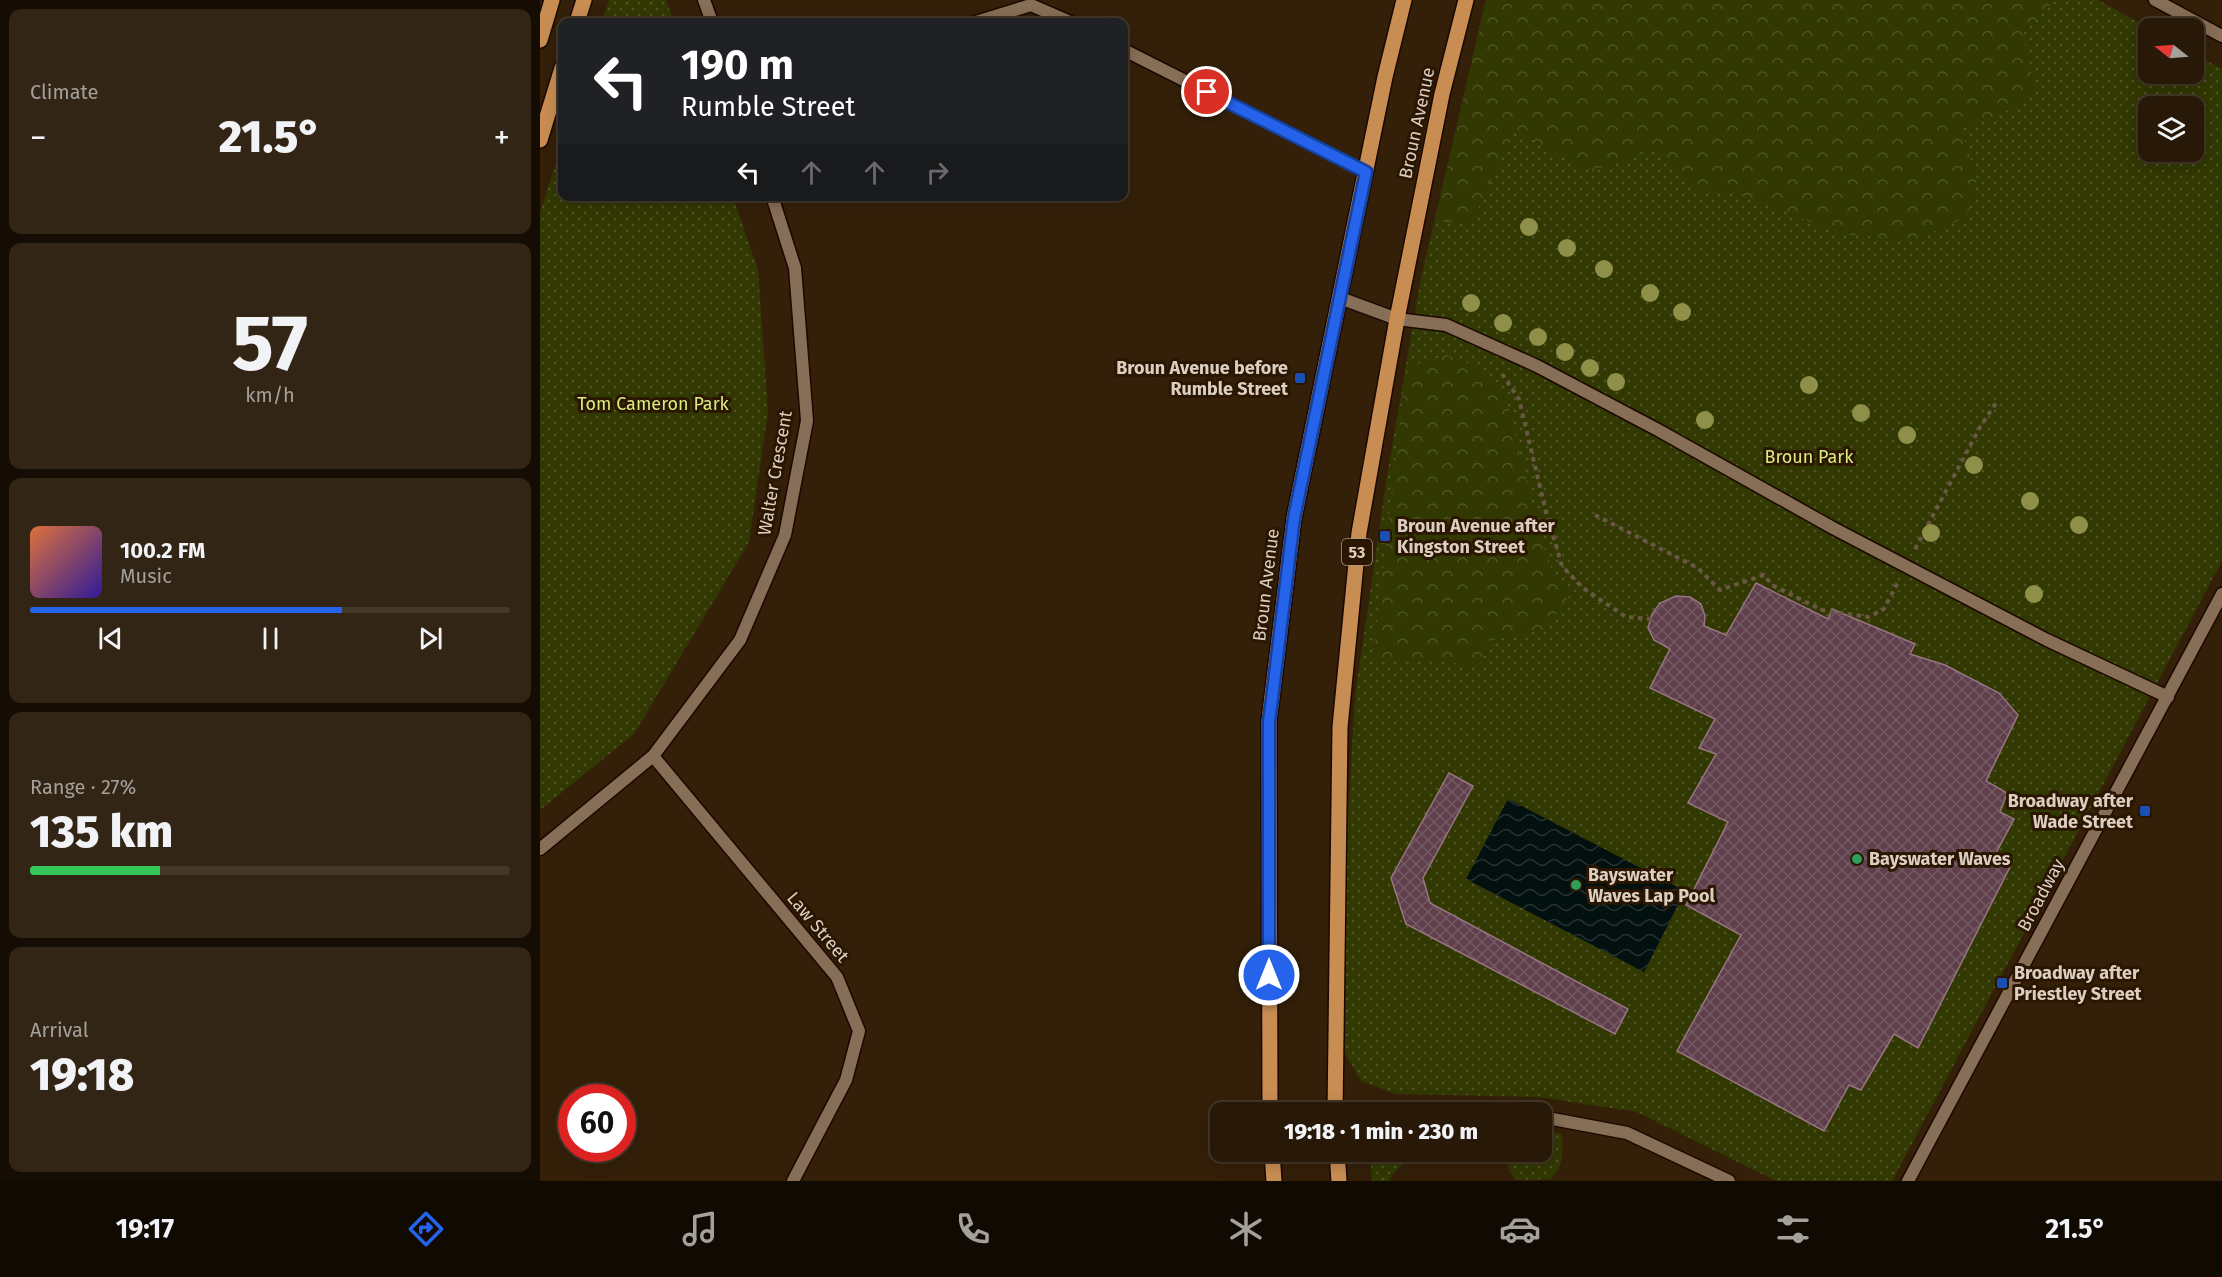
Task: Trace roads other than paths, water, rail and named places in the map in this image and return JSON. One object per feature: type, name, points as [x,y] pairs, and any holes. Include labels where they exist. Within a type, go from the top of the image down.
[{"type":"main road","points":[[540,40],[552,0]]},
{"type":"main road","points":[[578,18],[584,0]]},
{"type":"main road","name":"Broun Avenue","points":[[1270,1102],[1269,721],[1294,518],[1385,77],[1404,0]]},
{"type":"main road","name":"Broun Avenue","points":[[1335,1102],[1340,727],[1359,532],[1397,319],[1442,94],[1466,0]]},
{"type":"main road","points":[[540,140],[545,105],[558,77]]},
{"type":"main road","points":[[1273,1162],[1274,1181]]},
{"type":"main road","points":[[1338,1162],[1339,1181]]},
{"type":"street","points":[[704,0],[711,18]]},
{"type":"street","points":[[2155,0],[2222,36]]},
{"type":"street","points":[[988,18],[1032,3],[1062,18]]},
{"type":"street","points":[[1128,52],[1366,172]]},
{"type":"street","name":"Walter Crescent","points":[[540,849],[652,756],[740,640],[785,535],[807,421],[795,268],[774,201]]},
{"type":"street","points":[[1340,298],[1397,319],[1446,325],[1537,366],[1906,567],[2047,640],[2168,697]]},
{"type":"street","name":"Broadway","points":[[1908,1181],[2222,594]]},
{"type":"street","name":"Law Street","points":[[652,756],[837,977],[859,1031],[846,1080],[793,1181]]},
{"type":"street","points":[[1552,1119],[1627,1133],[1729,1181]]},
{"type":"water","name":"Bayswater Waves Lap Pool","points":[[1508,799],[1685,891],[1644,972],[1466,879]]},
{"type":"place","name":"Broun Avenue before Rumble Street","points":[[1300,378]]},
{"type":"place","name":"Broun Avenue after Kingston Street","points":[[1385,536]]},
{"type":"place","name":"Broadway after Wade Street","points":[[2145,811]]},
{"type":"place","name":"Bayswater Waves","points":[[1857,859]]},
{"type":"place","name":"Bayswater Waves Lap Pool","points":[[1576,885]]},
{"type":"place","name":"Broadway after Priestley Street","points":[[2002,983]]},
{"type":"park label","name":"Tom Cameron Park","points":[[653,404]]},
{"type":"park label","name":"Broun Park","points":[[1809,457]]}]
